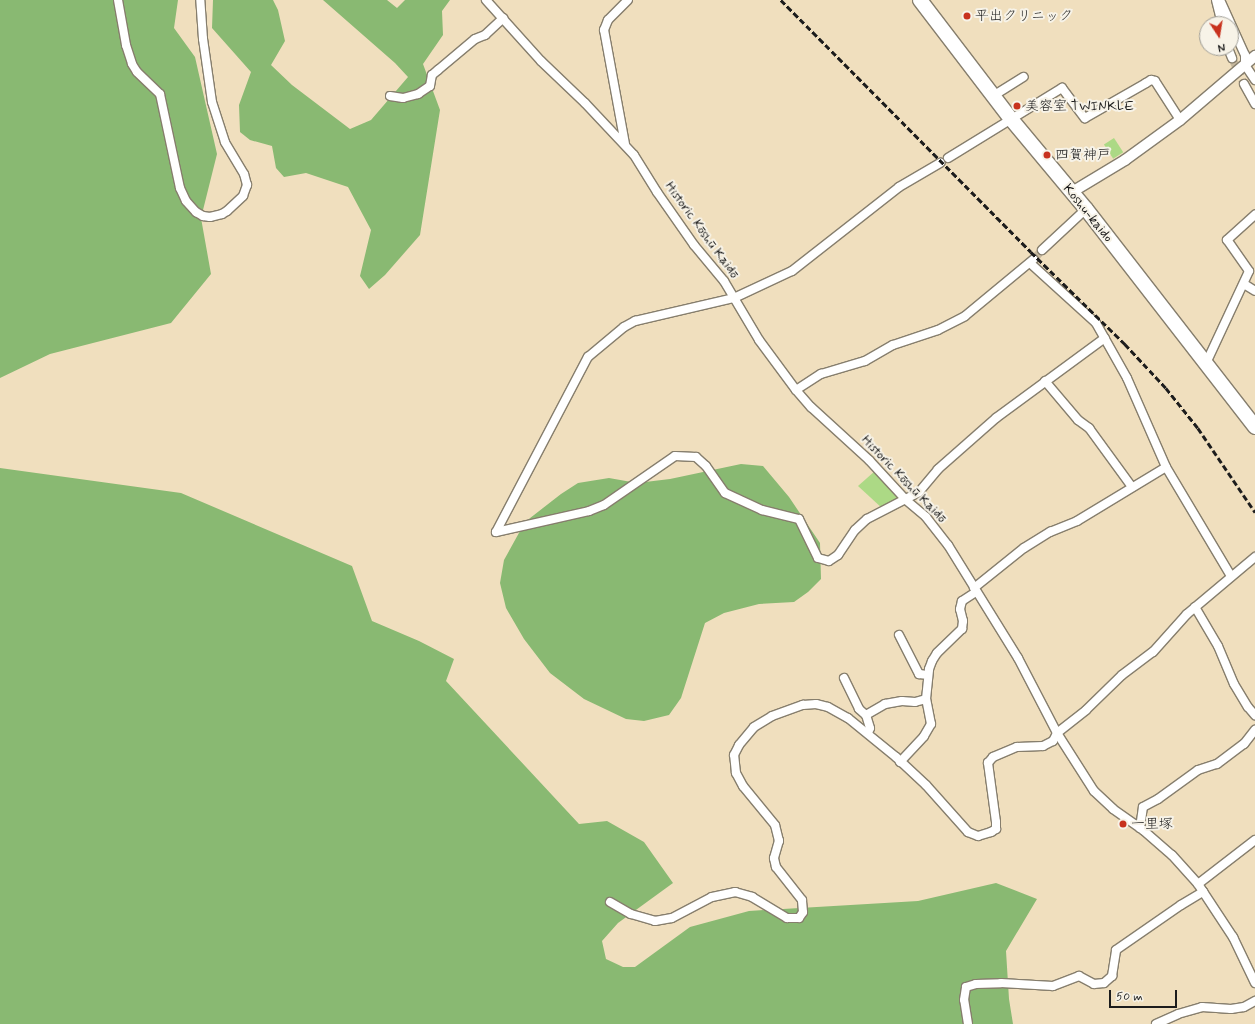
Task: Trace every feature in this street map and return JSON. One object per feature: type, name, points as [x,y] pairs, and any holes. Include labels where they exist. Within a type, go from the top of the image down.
[{"type":"highway","name":"Koshu-kaido","points":[[920,0],[1011,120],[1086,209],[1255,427]]},
{"type":"street","points":[[118,0],[126,45],[132,64],[137,72],[160,94],[180,188],[186,201],[196,212],[210,217],[227,211],[243,196],[247,186],[244,174],[225,142],[212,102],[203,39],[200,0]]},
{"type":"street","points":[[486,0],[541,61],[625,144]]},
{"type":"street","name":"Historic Kōshū Kaidō","points":[[628,0],[608,20],[604,30],[625,144],[634,155],[657,192],[694,245],[724,281],[759,340],[796,390],[811,407],[869,460],[906,500],[926,517],[948,546],[1018,658],[1057,733],[1094,791],[1113,809],[1140,828],[1172,855],[1198,884],[1232,937],[1255,983]]},
{"type":"street","points":[[1216,0],[1220,16]]},
{"type":"street","points":[[1220,0],[1245,55],[1250,60],[1255,80]]},
{"type":"street","points":[[390,96],[403,98],[418,94],[430,86],[432,76],[438,70],[475,39],[485,35],[502,18]]},
{"type":"street","points":[[1072,192],[1125,160],[1180,120],[1250,60]]},
{"type":"street","points":[[993,96],[1024,77]]},
{"type":"street","points":[[948,158],[1062,88],[1085,118],[1151,80],[1155,81],[1180,120]]},
{"type":"street","points":[[1244,84],[1255,104]]},
{"type":"street","points":[[940,163],[899,188],[792,271],[734,298],[634,321],[624,327],[588,357],[496,532],[589,511],[604,505],[675,456],[696,457],[706,466],[725,493],[762,510],[799,519],[818,558],[828,561],[838,555],[855,530],[867,519],[919,492],[950,456],[996,418],[1105,338]]},
{"type":"street","points":[[1042,250],[1086,209]]},
{"type":"street","points":[[1208,359],[1249,271],[1227,240],[1255,215]]},
{"type":"street","points":[[796,390],[821,374],[865,361],[893,345],[938,330],[965,316],[1032,261],[1096,323],[1127,378],[1166,467],[1231,576]]},
{"type":"street","points":[[1244,284],[1255,291]]},
{"type":"street","points":[[1045,381],[1078,420],[1089,428],[1132,487]]},
{"type":"street","points":[[900,762],[924,736],[931,724],[926,699],[928,674],[932,661],[937,653],[962,630],[963,621],[960,609],[962,601],[1024,548],[1050,532],[1077,521],[1166,467]]},
{"type":"street","points":[[610,902],[631,914],[655,921],[672,918],[712,897],[735,892],[752,897],[787,918],[799,918],[803,912],[802,900],[776,867],[774,858],[779,841],[775,825],[743,786],[736,773],[734,755],[739,745],[754,727],[772,716],[803,705],[816,704],[828,707],[848,718],[868,733],[926,785],[968,832],[978,836],[996,829],[988,763],[993,757],[1017,747],[1043,746],[1053,740],[1057,733],[1086,710],[1122,675],[1153,652],[1195,607],[1255,557]]},
{"type":"street","points":[[1195,607],[1218,646],[1234,684],[1248,707],[1255,715]]},
{"type":"street","points":[[899,635],[918,674],[928,674]]},
{"type":"street","points":[[844,678],[859,709],[866,715],[870,728],[868,733]]},
{"type":"street","points":[[866,715],[885,704],[902,701],[915,702],[926,699]]},
{"type":"street","points":[[1140,828],[1143,807],[1158,799],[1198,770],[1217,764],[1244,744],[1255,730]]},
{"type":"street","points":[[1198,884],[1255,840]]},
{"type":"street","points":[[968,1024],[964,1000],[966,987],[976,984],[1001,983],[1053,986],[1079,976],[1094,984],[1104,983],[1112,976],[1116,950],[1203,892]]},
{"type":"street","points":[[1156,1024],[1178,1014],[1202,1007],[1231,1009],[1244,1007],[1255,1001]]},
{"type":"green space","points":[[0,0],[178,0],[174,28],[195,57],[217,154],[201,218],[211,274],[171,323],[50,354],[0,378]]},
{"type":"green space","points":[[213,0],[273,0],[278,10],[285,41],[271,65],[292,85],[350,129],[371,120],[408,77],[395,63],[323,0],[387,0],[397,8],[405,0],[450,0],[442,11],[443,35],[423,64],[440,110],[420,235],[385,275],[369,289],[360,276],[371,230],[348,187],[306,173],[284,177],[276,168],[272,146],[250,140],[240,132],[239,105],[251,72],[212,28]]},
{"type":"green space","points":[[1114,138],[1123,152],[1113,159],[1104,145]]},
{"type":"green space","points":[[741,464],[763,466],[789,497],[820,543],[821,579],[808,592],[794,602],[759,604],[724,613],[705,623],[681,698],[669,715],[644,721],[626,719],[584,699],[550,673],[524,639],[506,608],[500,583],[504,560],[525,522],[561,494],[578,483],[609,478],[637,483],[670,479]]},
{"type":"green space","points":[[0,468],[181,493],[352,566],[372,621],[419,641],[454,659],[446,681],[579,824],[607,821],[644,842],[673,883],[618,923],[602,941],[606,959],[623,967],[635,967],[690,927],[749,911],[918,901],[996,883],[1037,899],[1006,951],[1009,999],[1013,1024],[0,1024]]},
{"type":"green space","points":[[875,471],[900,498],[883,509],[858,486]]},
{"type":"tunnel","points":[[1232,58],[1244,84]]},
{"type":"tunnel","points":[[1034,259],[1042,250]]},
{"type":"railway","points":[[781,0],[1031,252],[1125,344],[1166,388],[1198,428],[1255,512]]},
{"type":"place","name":"平出クリニック","points":[[967,16]]},
{"type":"place","name":"美容室 TWINKLE","points":[[1017,106]]},
{"type":"place","name":"四賀神戸","points":[[1047,155]]},
{"type":"place","name":"一里塚","points":[[1123,824]]}]
